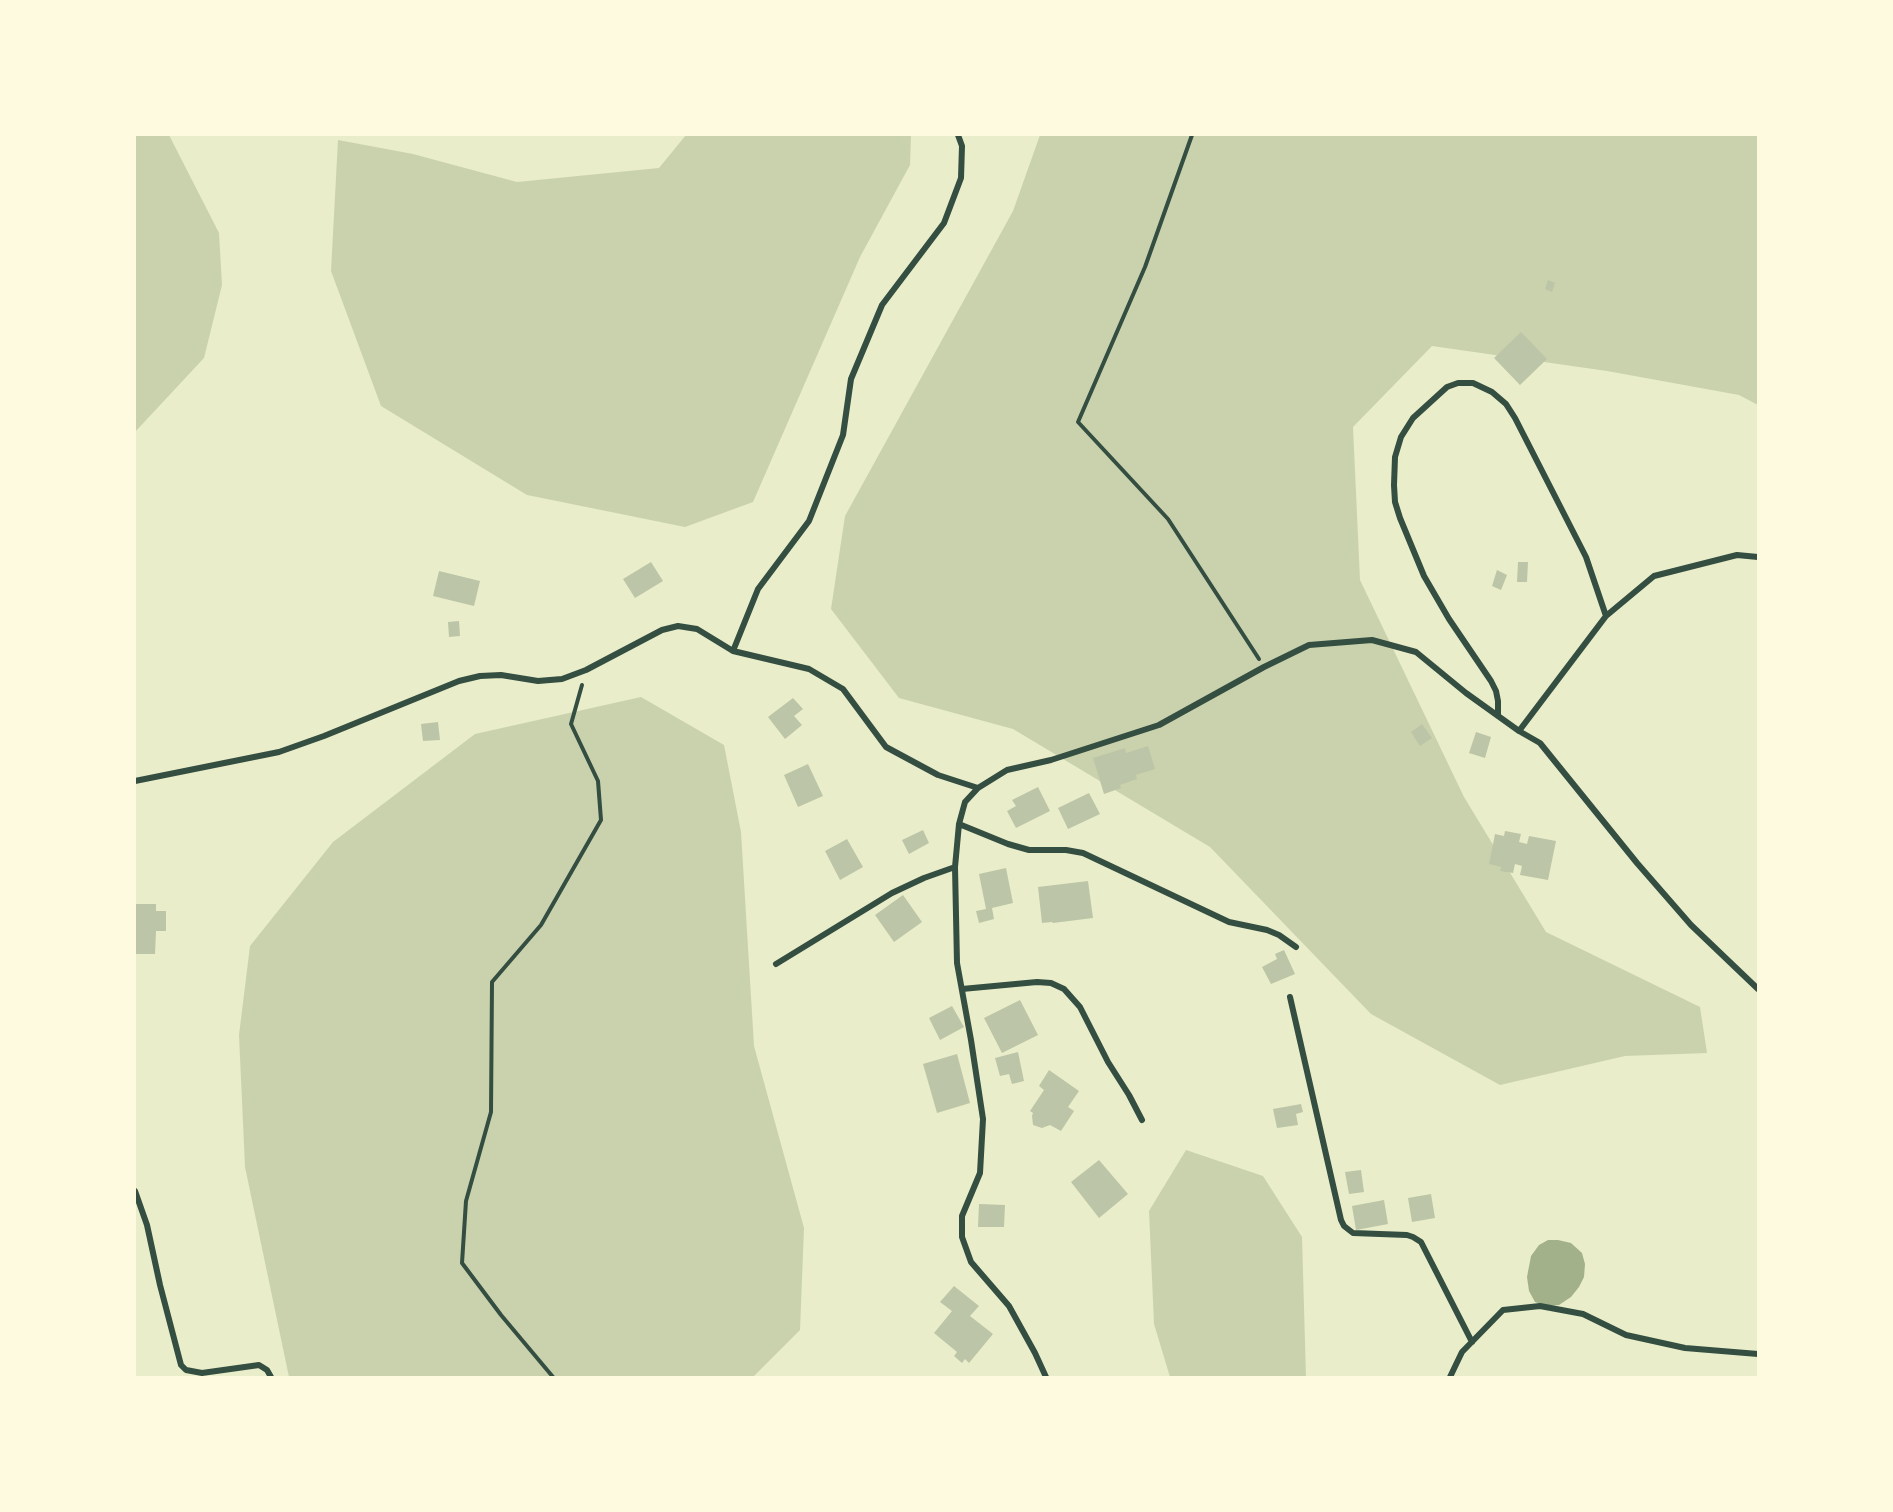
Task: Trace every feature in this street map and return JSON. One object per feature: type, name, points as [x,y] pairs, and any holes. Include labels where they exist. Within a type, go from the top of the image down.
[{"type":"street","points":[[733,651],[758,589],[808,521],[843,435],[851,379],[882,305],[944,223],[961,178],[962,146],[958,135]]},
{"type":"street","points":[[1498,716],[1496,691],[1424,576],[1395,502],[1395,457],[1401,437],[1413,418],[1447,387],[1458,383],[1473,383],[1492,392],[1506,404],[1586,557],[1606,616]]},
{"type":"street","points":[[1519,731],[1606,616],[1654,576],[1737,555],[1758,557]]},
{"type":"street","points":[[135,781],[279,752],[459,681],[480,676],[501,675],[538,681],[562,679],[586,670],[662,630],[678,626],[697,629],[733,651],[808,669],[843,689],[886,747],[938,775],[978,788]]},
{"type":"street","points":[[1046,1377],[1009,1306],[971,1262],[962,1237],[962,1216],[980,1173],[983,1119],[957,963],[955,867],[959,824],[965,802],[978,788],[1007,770],[1051,760],[1159,725],[1309,645],[1372,640],[1416,652],[1466,693],[1519,731],[1540,743],[1644,872],[1691,925],[1758,989]]},
{"type":"street","points":[[959,824],[1029,850],[1066,850],[1083,853],[1212,915],[1229,922],[1279,934],[1296,946]]},
{"type":"street","points":[[776,964],[892,892],[955,867]]},
{"type":"street","points":[[962,989],[1037,982],[1051,983],[1064,989],[1080,1007],[1108,1062],[1142,1120]]},
{"type":"street","points":[[1290,996],[1344,1226],[1353,1233],[1407,1235],[1421,1242],[1472,1342]]},
{"type":"street","points":[[135,1191],[147,1225],[181,1365],[186,1370],[202,1373],[260,1365],[271,1377]]},
{"type":"street","points":[[1450,1377],[1462,1352],[1503,1310],[1540,1306],[1583,1314],[1626,1335],[1685,1348],[1758,1354]]},
{"type":"path","points":[[1192,135],[1145,267],[1078,422],[1168,519],[1264,667]]},
{"type":"path","points":[[553,1377],[501,1315],[462,1263],[466,1201],[491,1112],[492,982],[541,925],[601,820],[598,781],[571,724],[586,670]]},
{"type":"shaded area","points":[[135,135],[169,135],[219,233],[222,285],[204,358],[135,432]]},
{"type":"shaded area","points":[[686,135],[911,135],[910,165],[860,257],[753,502],[685,527],[527,495],[381,406],[331,271],[338,140],[413,154],[517,182],[659,168]]},
{"type":"shaded area","points":[[1040,135],[1758,135],[1758,405],[1739,395],[1607,371],[1432,346],[1353,427],[1360,580],[1464,797],[1546,932],[1700,1007],[1707,1053],[1625,1056],[1500,1085],[1371,1014],[1210,847],[1013,729],[899,698],[831,609],[845,516],[1013,211]]},
{"type":"shaded area","points":[[641,697],[724,745],[741,832],[754,1046],[804,1228],[800,1330],[753,1377],[289,1377],[245,1167],[239,1035],[250,946],[333,842],[475,734]]},
{"type":"shaded area","points":[[1186,1150],[1263,1176],[1302,1237],[1306,1377],[1170,1377],[1154,1324],[1149,1211]]},
{"type":"shaded area","points":[[1548,1240],[1571,1243],[1582,1253],[1585,1264],[1584,1277],[1571,1297],[1559,1305],[1546,1306],[1535,1302],[1529,1291],[1527,1277],[1531,1256],[1539,1245]]},
{"type":"building","points":[[1548,280],[1555,283],[1552,292],[1545,289]]},
{"type":"building","points":[[1521,332],[1547,359],[1520,385],[1494,358]]},
{"type":"building","points":[[651,562],[663,581],[635,598],[623,579]]},
{"type":"building","points":[[1518,562],[1528,562],[1527,582],[1517,582]]},
{"type":"building","points":[[1497,570],[1507,575],[1501,590],[1492,586]]},
{"type":"building","points":[[439,571],[480,581],[474,606],[433,596]]},
{"type":"building","points":[[459,621],[460,636],[449,637],[448,622]]},
{"type":"building","points":[[793,698],[803,709],[794,716],[802,725],[785,739],[768,717]]},
{"type":"building","points":[[438,722],[440,740],[423,741],[421,724]]},
{"type":"building","points":[[1422,724],[1432,738],[1420,746],[1411,732]]},
{"type":"building","points":[[1476,732],[1491,737],[1485,758],[1469,753]]},
{"type":"building","points":[[1148,746],[1155,769],[1136,775],[1137,779],[1104,794],[1093,758],[1125,748],[1126,753]]},
{"type":"building","points":[[808,764],[823,796],[798,807],[784,775]]},
{"type":"building","points":[[1038,787],[1050,811],[1016,828],[1007,811],[1016,806],[1012,800]]},
{"type":"building","points":[[1089,793],[1100,814],[1068,829],[1058,808]]},
{"type":"building","points":[[923,830],[929,843],[909,854],[902,840]]},
{"type":"building","points":[[1505,831],[1521,834],[1519,842],[1527,844],[1529,836],[1556,841],[1548,880],[1520,875],[1522,866],[1515,864],[1513,873],[1500,871],[1501,867],[1489,864],[1495,834],[1504,836]]},
{"type":"building","points":[[847,839],[863,867],[840,880],[825,851]]},
{"type":"building","points":[[1006,868],[1013,903],[992,908],[994,919],[979,923],[976,911],[986,909],[979,874]]},
{"type":"building","points":[[1088,881],[1093,918],[1042,923],[1038,887]]},
{"type":"building","points":[[903,895],[922,922],[894,942],[875,915]]},
{"type":"building","points":[[135,904],[156,904],[156,911],[166,911],[166,931],[156,931],[155,954],[135,954]]},
{"type":"building","points":[[1284,950],[1295,974],[1271,984],[1262,967],[1277,959],[1275,954]]},
{"type":"building","points":[[1020,1000],[1038,1035],[1002,1053],[984,1018]]},
{"type":"building","points":[[952,1006],[964,1027],[940,1040],[929,1018]]},
{"type":"building","points":[[1018,1052],[1024,1081],[1012,1084],[1009,1074],[1000,1076],[995,1058]]},
{"type":"building","points":[[957,1054],[970,1103],[937,1113],[923,1064]]},
{"type":"building","points":[[1049,1070],[1079,1091],[1068,1107],[1074,1111],[1061,1131],[1050,1125],[1042,1128],[1033,1125],[1033,1113],[1030,1111],[1044,1090],[1039,1086]]},
{"type":"building","points":[[1301,1104],[1303,1112],[1296,1114],[1298,1125],[1277,1128],[1273,1109]]},
{"type":"building","points":[[1099,1160],[1128,1194],[1099,1218],[1071,1182]]},
{"type":"building","points":[[1361,1170],[1364,1192],[1349,1194],[1345,1172]]},
{"type":"building","points":[[1431,1194],[1435,1218],[1412,1222],[1408,1198]]},
{"type":"building","points":[[1384,1200],[1388,1224],[1356,1230],[1352,1206]]},
{"type":"building","points":[[979,1204],[1005,1205],[1004,1227],[978,1227]]},
{"type":"building","points":[[954,1286],[979,1306],[970,1316],[993,1334],[969,1363],[965,1359],[962,1363],[954,1356],[957,1352],[934,1333],[952,1311],[940,1302]]}]
